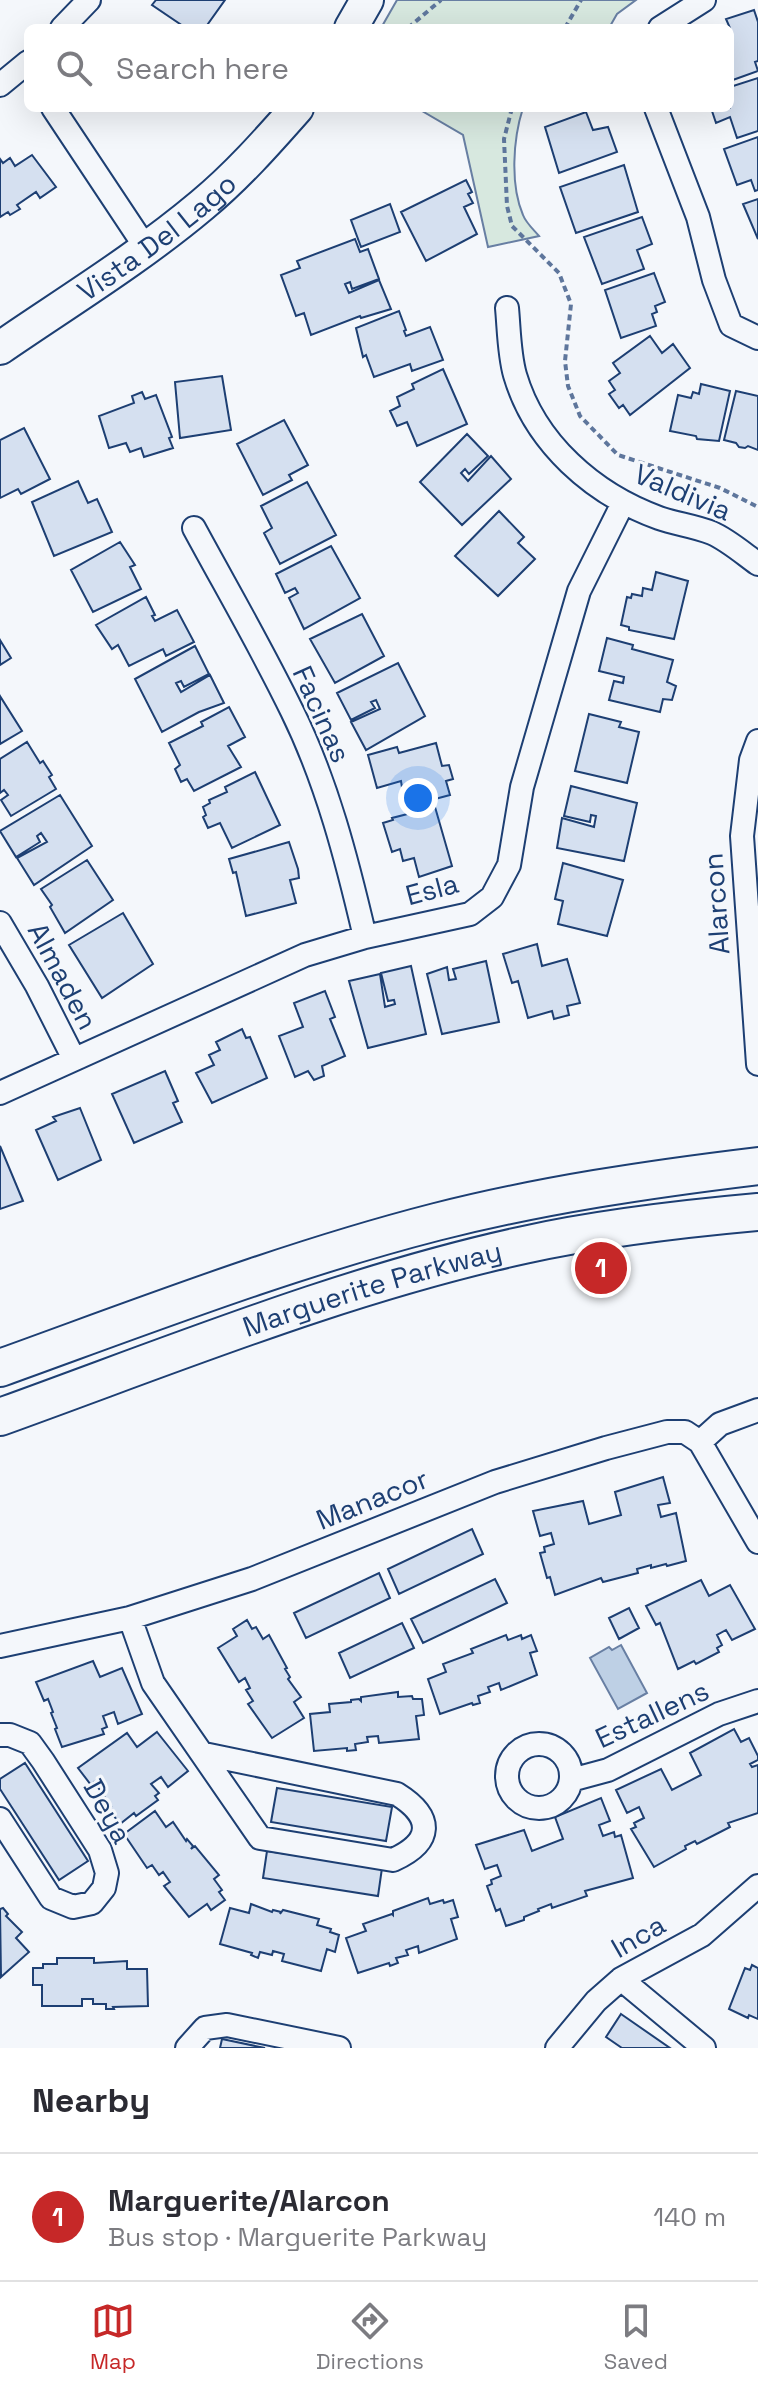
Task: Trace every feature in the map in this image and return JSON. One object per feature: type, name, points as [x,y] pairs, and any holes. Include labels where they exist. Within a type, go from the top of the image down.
[{"type":"main road","name":"Marguerite Parkway","points":[[0,1368],[329,1252],[438,1221],[563,1194],[758,1166]]},
{"type":"main road","name":"Marguerite Parkway","points":[[0,1417],[319,1302],[441,1267],[524,1245],[658,1221],[758,1212]]},
{"type":"street","points":[[66,24],[89,0]]},
{"type":"street","points":[[353,24],[367,0]]},
{"type":"street","points":[[666,24],[704,0]]},
{"type":"street","points":[[0,85],[24,68]]},
{"type":"street","points":[[56,112],[146,248]]},
{"type":"street","name":"Vista Del Lago","points":[[0,348],[146,248],[201,206],[249,162],[293,112]]},
{"type":"street","points":[[658,112],[698,217],[714,280],[731,325],[758,338]]},
{"type":"street","name":"Valdivia","points":[[507,308],[514,373],[531,418],[556,450],[591,481],[623,503],[659,518],[714,534],[758,564]]},
{"type":"street","name":"Esla","points":[[0,1093],[305,955],[365,937],[470,914],[492,897],[509,865],[522,787],[579,591],[623,503]]},
{"type":"street","name":"Facinas","points":[[194,528],[293,713],[329,803],[351,875],[365,937]]},
{"type":"street","name":"Alarcon","points":[[758,741],[751,760],[742,836],[758,1064]]},
{"type":"street","name":"Almaden","points":[[0,923],[74,1059]]},
{"type":"street","points":[[758,1410],[720,1424],[700,1442],[758,1542]]},
{"type":"street","name":"Manacor","points":[[0,1646],[130,1618],[252,1579],[495,1482],[606,1448],[667,1432],[685,1432],[700,1442]]},
{"type":"street","points":[[130,1618],[153,1683],[260,1838],[393,1860],[413,1851],[422,1839],[423,1819],[415,1805],[397,1794],[204,1754]]},
{"type":"street","name":"Estallens","points":[[571,1780],[608,1770],[719,1714],[758,1701]]},
{"type":"street","name":"Deya","points":[[0,1735],[10,1735],[30,1743],[100,1850],[107,1873],[104,1888],[92,1903],[73,1907],[51,1898],[0,1819]]},
{"type":"street","name":"Inca","points":[[557,2048],[596,2001],[621,1979],[702,1935],[758,1886]]},
{"type":"street","points":[[621,1979],[704,2048]]},
{"type":"street","points":[[187,2048],[205,2028],[227,2025],[339,2048]]},
{"type":"path","points":[[413,24],[441,0]]},
{"type":"path","points":[[567,24],[581,0]]},
{"type":"path","points":[[511,112],[504,139],[507,206],[512,226],[559,273],[571,304],[565,361],[568,386],[580,416],[618,455],[720,488],[758,507]]},
{"type":"shaded area","points":[[397,0],[636,0],[617,14],[611,24],[383,24]]},
{"type":"shaded area","points":[[424,112],[522,112],[515,148],[516,190],[524,218],[539,236],[488,247],[463,135]]},
{"type":"water","points":[[621,1645],[647,1693],[618,1709],[590,1658],[609,1647],[612,1650]]},
{"type":"building","points":[[156,0],[225,0],[208,24],[180,24],[152,5]]},
{"type":"building","points":[[754,10],[758,22],[758,61],[755,62],[758,71],[734,80],[734,24],[728,24],[726,19]]},
{"type":"building","points":[[758,78],[758,131],[737,138],[730,117],[716,123],[712,112],[734,112],[734,86]]},
{"type":"building","points":[[586,112],[593,130],[608,127],[617,152],[559,173],[545,127]]},
{"type":"building","points":[[758,137],[758,190],[755,191],[751,180],[737,185],[724,149]]},
{"type":"building","points":[[32,155],[56,187],[40,198],[36,192],[17,205],[20,209],[0,217],[0,159],[3,163],[10,158],[15,166]]},
{"type":"building","points":[[624,165],[638,212],[576,233],[560,187]]},
{"type":"building","points":[[466,180],[473,203],[464,207],[477,234],[426,261],[401,212]]},
{"type":"building","points":[[758,199],[758,239],[743,204]]},
{"type":"building","points":[[390,204],[400,232],[361,247],[351,220]]},
{"type":"building","points":[[642,217],[652,244],[637,250],[644,269],[602,284],[584,237]]},
{"type":"building","points":[[355,239],[360,252],[368,249],[379,279],[352,289],[350,282],[345,284],[349,293],[379,280],[391,309],[360,316],[311,335],[304,313],[296,316],[281,275],[300,268],[297,261]]},
{"type":"building","points":[[654,273],[665,302],[655,306],[657,312],[652,314],[656,326],[621,338],[605,290]]},
{"type":"building","points":[[399,311],[406,336],[430,327],[443,360],[412,371],[410,364],[374,377],[366,355],[363,357],[356,328]]},
{"type":"building","points":[[650,336],[662,353],[673,344],[690,368],[630,415],[623,405],[619,408],[609,394],[615,390],[609,381],[620,373],[613,363]]},
{"type":"building","points":[[443,369],[467,424],[417,446],[407,422],[397,426],[390,411],[400,406],[397,397],[414,389],[412,384]]},
{"type":"building","points":[[222,376],[231,430],[180,438],[175,382]]},
{"type":"building","points":[[701,384],[730,391],[719,441],[697,439],[696,436],[670,431],[678,395],[691,398],[693,392],[699,394]]},
{"type":"building","points":[[736,391],[758,396],[758,450],[739,447],[724,440]]},
{"type":"building","points":[[142,392],[145,399],[156,395],[172,437],[169,438],[173,448],[144,457],[141,448],[130,452],[126,443],[109,448],[99,416],[134,403],[132,396]]},
{"type":"building","points":[[284,420],[308,465],[289,475],[292,480],[263,495],[237,444]]},
{"type":"building","points":[[24,428],[50,479],[21,494],[18,489],[0,498],[0,440]]},
{"type":"building","points":[[467,434],[488,456],[469,474],[465,469],[461,473],[468,481],[491,456],[511,479],[462,525],[420,482]]},
{"type":"building","points":[[78,481],[88,503],[97,499],[112,532],[54,556],[32,502]]},
{"type":"building","points":[[307,482],[336,535],[280,564],[264,533],[272,528],[261,506]]},
{"type":"building","points":[[499,511],[524,537],[518,543],[535,559],[498,596],[455,556]]},
{"type":"building","points":[[120,542],[135,565],[130,567],[141,589],[93,612],[71,570]]},
{"type":"building","points":[[331,546],[360,598],[304,629],[289,598],[298,593],[295,588],[285,593],[276,574]]},
{"type":"building","points":[[656,572],[688,581],[674,639],[629,630],[629,627],[621,625],[627,597],[631,598],[632,594],[642,596],[643,588],[652,590]]},
{"type":"building","points":[[146,597],[155,621],[177,610],[194,642],[166,656],[163,649],[129,666],[118,645],[112,649],[96,625]]},
{"type":"building","points":[[362,614],[384,656],[335,683],[310,639]]},
{"type":"building","points":[[607,638],[633,645],[632,649],[673,660],[667,682],[676,686],[672,700],[663,699],[660,712],[609,700],[614,681],[623,683],[624,677],[599,671]]},
{"type":"building","points":[[0,640],[11,658],[0,665]]},
{"type":"building","points":[[195,646],[209,674],[184,687],[181,681],[176,683],[181,692],[210,675],[224,703],[199,712],[162,732],[135,679]]},
{"type":"building","points":[[398,663],[425,716],[366,750],[351,722],[380,709],[376,700],[371,702],[375,708],[351,720],[337,693]]},
{"type":"building","points":[[0,696],[22,731],[0,744]]},
{"type":"building","points":[[229,707],[245,737],[228,746],[241,767],[194,791],[187,779],[181,782],[175,769],[180,765],[169,743],[203,726],[201,722]]},
{"type":"building","points":[[589,714],[621,722],[619,727],[639,732],[627,783],[575,771]]},
{"type":"building","points":[[27,742],[52,775],[49,777],[56,789],[11,816],[1,800],[8,795],[4,790],[0,793],[0,759]]},
{"type":"building","points":[[436,743],[442,766],[449,765],[453,779],[446,781],[450,795],[405,807],[401,781],[377,788],[368,755],[397,747],[399,753]]},
{"type":"building","points":[[255,772],[280,825],[232,848],[220,823],[208,828],[203,807],[210,803],[209,800],[227,792],[225,787]]},
{"type":"building","points":[[571,786],[637,803],[624,861],[557,848],[562,818],[594,827],[596,816],[591,815],[590,822],[564,816]]},
{"type":"building","points":[[60,795],[92,846],[34,885],[17,858],[47,842],[41,833],[37,836],[40,842],[16,857],[0,831]]},
{"type":"building","points":[[435,807],[452,866],[419,877],[414,858],[403,861],[400,849],[392,852],[383,823]]},
{"type":"building","points":[[289,842],[298,869],[299,878],[290,880],[296,903],[246,916],[236,872],[233,873],[229,859]]},
{"type":"building","points":[[87,860],[113,900],[65,933],[41,889]]},
{"type":"building","points":[[563,863],[623,880],[607,936],[558,924],[563,901],[555,899]]},
{"type":"building","points":[[123,913],[153,964],[102,998],[69,945]]},
{"type":"building","points":[[537,944],[542,966],[567,959],[580,1003],[567,1006],[569,1015],[554,1019],[552,1011],[528,1018],[518,981],[512,983],[503,954]]},
{"type":"building","points":[[486,961],[499,1022],[442,1034],[427,974],[447,967],[449,980],[456,979],[453,969]]},
{"type":"building","points":[[411,966],[426,1034],[368,1048],[349,981],[380,974],[385,1007],[395,1004],[394,1000],[388,1001],[381,973]]},
{"type":"building","points":[[325,991],[335,1017],[330,1019],[345,1056],[322,1066],[324,1076],[314,1080],[308,1071],[295,1077],[279,1036],[303,1027],[294,1003]]},
{"type":"building","points":[[242,1029],[246,1038],[250,1037],[267,1078],[212,1103],[196,1073],[214,1065],[209,1055],[220,1050],[216,1042]]},
{"type":"building","points":[[165,1071],[178,1101],[173,1103],[182,1122],[134,1143],[112,1094]]},
{"type":"building","points":[[80,1108],[101,1160],[58,1180],[36,1130],[56,1121],[53,1117]]},
{"type":"building","points":[[0,1146],[23,1201],[0,1209]]},
{"type":"building","points":[[663,1477],[670,1503],[658,1505],[661,1517],[676,1513],[686,1561],[651,1568],[651,1565],[637,1569],[638,1573],[603,1582],[601,1578],[555,1595],[540,1553],[545,1552],[544,1547],[554,1544],[551,1533],[540,1536],[533,1511],[583,1501],[589,1524],[621,1515],[615,1492]]},
{"type":"building","points":[[472,1529],[483,1554],[399,1594],[388,1569]]},
{"type":"building","points":[[379,1573],[390,1598],[306,1638],[294,1613]]},
{"type":"building","points":[[495,1579],[507,1603],[423,1643],[411,1619]]},
{"type":"building","points":[[701,1580],[709,1596],[730,1585],[755,1629],[732,1640],[726,1630],[717,1635],[722,1645],[717,1648],[719,1652],[678,1669],[660,1623],[656,1625],[646,1606]]},
{"type":"building","points":[[629,1608],[639,1628],[619,1639],[609,1618]]},
{"type":"building","points":[[247,1620],[263,1639],[269,1635],[287,1668],[288,1679],[301,1697],[294,1702],[304,1718],[272,1738],[248,1704],[253,1701],[246,1690],[250,1688],[245,1678],[239,1682],[218,1648],[237,1636],[233,1629]]},
{"type":"building","points":[[402,1623],[414,1648],[350,1678],[339,1653]]},
{"type":"building","points":[[506,1635],[508,1640],[531,1635],[537,1651],[530,1653],[537,1675],[501,1690],[499,1683],[488,1687],[490,1692],[478,1696],[480,1703],[440,1714],[428,1679],[446,1672],[443,1664],[473,1653],[471,1649]]},
{"type":"building","points":[[93,1661],[100,1677],[122,1668],[142,1714],[118,1724],[114,1712],[103,1716],[107,1727],[102,1729],[104,1734],[62,1747],[48,1699],[44,1701],[36,1682]]},
{"type":"building","points":[[398,1692],[398,1697],[422,1699],[424,1715],[416,1716],[419,1739],[379,1743],[378,1736],[367,1737],[368,1742],[355,1744],[356,1750],[314,1751],[310,1714],[330,1712],[329,1704],[361,1701],[361,1697]]},
{"type":"building","points":[[734,1729],[741,1742],[749,1738],[758,1756],[758,1760],[750,1764],[752,1767],[758,1765],[758,1813],[728,1823],[730,1827],[697,1844],[695,1841],[685,1846],[686,1849],[654,1867],[631,1829],[636,1827],[634,1823],[644,1818],[639,1807],[627,1813],[616,1790],[661,1769],[672,1790],[701,1775],[690,1753]]},
{"type":"building","points":[[157,1732],[188,1771],[168,1787],[161,1777],[151,1784],[159,1793],[155,1796],[158,1800],[120,1824],[94,1782],[91,1785],[78,1768],[127,1733],[137,1747]]},
{"type":"building","points":[[25,1763],[88,1861],[59,1880],[0,1789],[0,1779]]},
{"type":"building","points":[[277,1788],[392,1807],[386,1841],[271,1822]]},
{"type":"building","points":[[601,1798],[610,1821],[599,1825],[603,1836],[614,1832],[615,1837],[621,1835],[633,1878],[585,1891],[587,1896],[552,1908],[551,1904],[524,1917],[524,1920],[506,1926],[500,1909],[496,1911],[487,1886],[492,1884],[491,1880],[501,1876],[497,1865],[485,1869],[476,1845],[524,1830],[532,1851],[563,1839],[555,1817]]},
{"type":"building","points":[[155,1811],[166,1827],[173,1822],[193,1846],[191,1849],[195,1846],[219,1875],[214,1879],[225,1900],[211,1910],[207,1904],[189,1917],[164,1886],[170,1882],[163,1872],[159,1875],[152,1865],[147,1868],[124,1834]]},
{"type":"building","points":[[267,1851],[382,1868],[378,1896],[263,1878]]},
{"type":"building","points":[[428,1898],[430,1904],[453,1900],[458,1917],[451,1919],[457,1939],[419,1953],[418,1946],[406,1950],[408,1955],[396,1958],[398,1963],[358,1973],[346,1938],[366,1931],[363,1924],[393,1915],[393,1911]]},
{"type":"building","points":[[251,1904],[280,1914],[283,1910],[319,1919],[317,1925],[339,1935],[335,1952],[327,1949],[321,1971],[282,1961],[284,1954],[273,1951],[272,1955],[260,1952],[258,1958],[252,1953],[220,1944],[230,1908],[249,1913]]},
{"type":"building","points":[[3,1908],[8,1914],[6,1916],[22,1932],[16,1938],[29,1952],[1,1977],[0,1909]]},
{"type":"building","points":[[57,1958],[94,1958],[94,1963],[127,1961],[127,1969],[147,1969],[148,2006],[106,2009],[106,2004],[93,2004],[93,1999],[82,1999],[82,2006],[42,2006],[42,1985],[33,1985],[33,1968],[57,1964]]},
{"type":"building","points":[[752,1965],[758,1968],[758,2019],[729,2009],[745,1968],[750,1970]]},
{"type":"building","points":[[621,2014],[670,2048],[622,2048],[606,2037]]},
{"type":"building","points":[[222,2039],[265,2048],[220,2048]]},
{"type":"place","name":"Marguerite/Alarcon","points":[[601,1268]]}]
